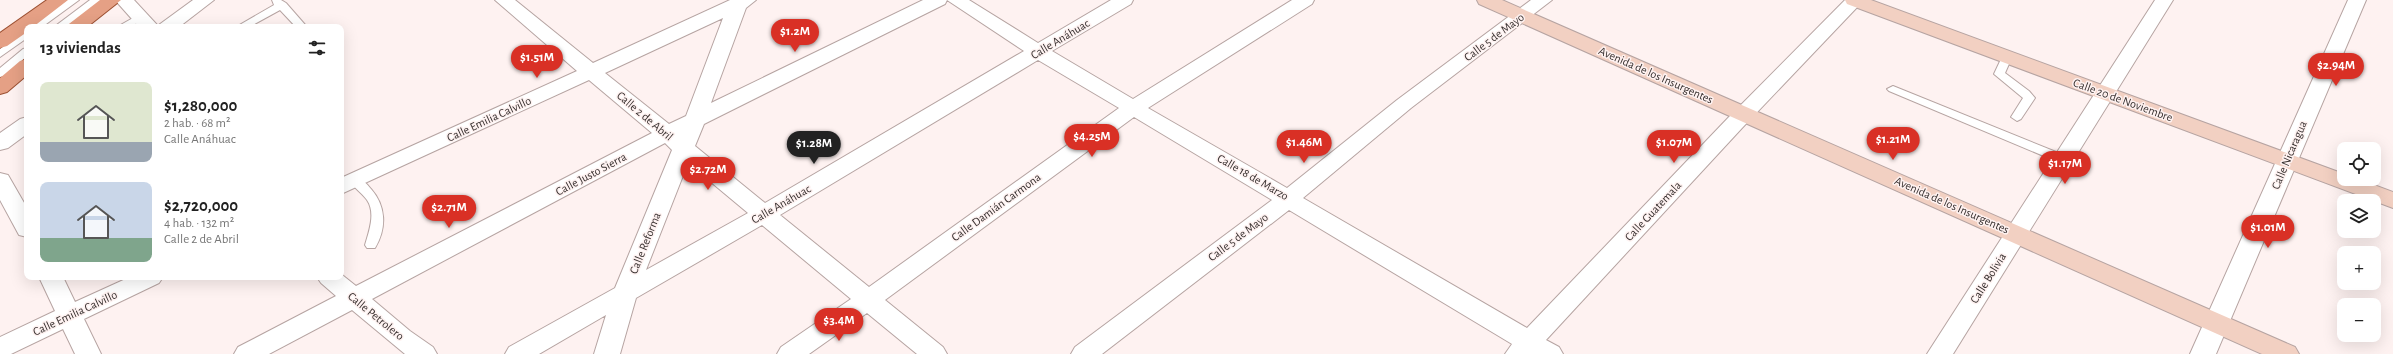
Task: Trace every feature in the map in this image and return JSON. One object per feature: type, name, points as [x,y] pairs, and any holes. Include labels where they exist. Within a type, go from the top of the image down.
[{"type":"main road","points":[[25,24],[59,0]]},
{"type":"main road","points":[[79,24],[112,0]]},
{"type":"main road","name":"Avenida de los Insurgentes","points":[[1486,0],[2016,233],[2286,354]]},
{"type":"main road","name":"Calle 20 de Noviembre","points":[[1855,0],[2393,200]]},
{"type":"main road","points":[[0,42],[24,25]]},
{"type":"main road","points":[[0,88],[24,68]]},
{"type":"street","points":[[124,0],[145,22]]},
{"type":"street","points":[[170,24],[205,0]]},
{"type":"street","name":"Calle 2 de Abril","points":[[504,0],[934,354]]},
{"type":"street","points":[[695,120],[938,0]]},
{"type":"street","name":"Calle 18 de Marzo","points":[[956,0],[1133,108],[1289,198],[1524,348],[1550,354]]},
{"type":"street","name":"Calle Anáhuac","points":[[518,354],[764,214],[1039,52],[1124,0]]},
{"type":"street","name":"Calle Damián Carmona","points":[[790,354],[868,300],[1133,108],[1305,0]]},
{"type":"street","name":"Calle 5 de Mayo","points":[[1084,354],[1289,198],[1404,104],[1543,0]]},
{"type":"street","name":"Calle Guatemala","points":[[1524,348],[1744,114],[1855,0]]},
{"type":"street","name":"Calle Bolivia","points":[[1940,354],[2164,0]]},
{"type":"street","name":"Calle Nicaragua","points":[[2203,354],[2357,0]]},
{"type":"street","name":"Calle Emilia Calvillo","points":[[348,184],[741,1]]},
{"type":"street","name":"Calle Reforma","points":[[607,354],[625,292],[675,141],[695,120],[741,1]]},
{"type":"street","points":[[0,143],[24,126]]},
{"type":"street","name":"Calle Justo Sierra","points":[[247,354],[354,299],[675,141]]},
{"type":"street","points":[[0,180],[20,200],[24,217]]},
{"type":"street","points":[[52,280],[68,316],[88,354]]},
{"type":"street","name":"Calle Emilia Calvillo","points":[[0,348],[144,280]]},
{"type":"street","name":"Calle Petrolero","points":[[332,280],[354,299],[424,354]]},
{"type":"lane","points":[[39,24],[74,0]]},
{"type":"lane","points":[[63,24],[97,0]]},
{"type":"lane","points":[[246,24],[278,3],[299,24]]},
{"type":"lane","points":[[0,54],[24,35]]},
{"type":"lane","points":[[0,74],[24,54]]},
{"type":"lane","points":[[2007,57],[1999,74],[2025,93],[2029,98],[2018,117]]},
{"type":"lane","points":[[1893,89],[2062,159]]},
{"type":"lane","points":[[348,184],[377,208],[380,216],[371,245]]}]
